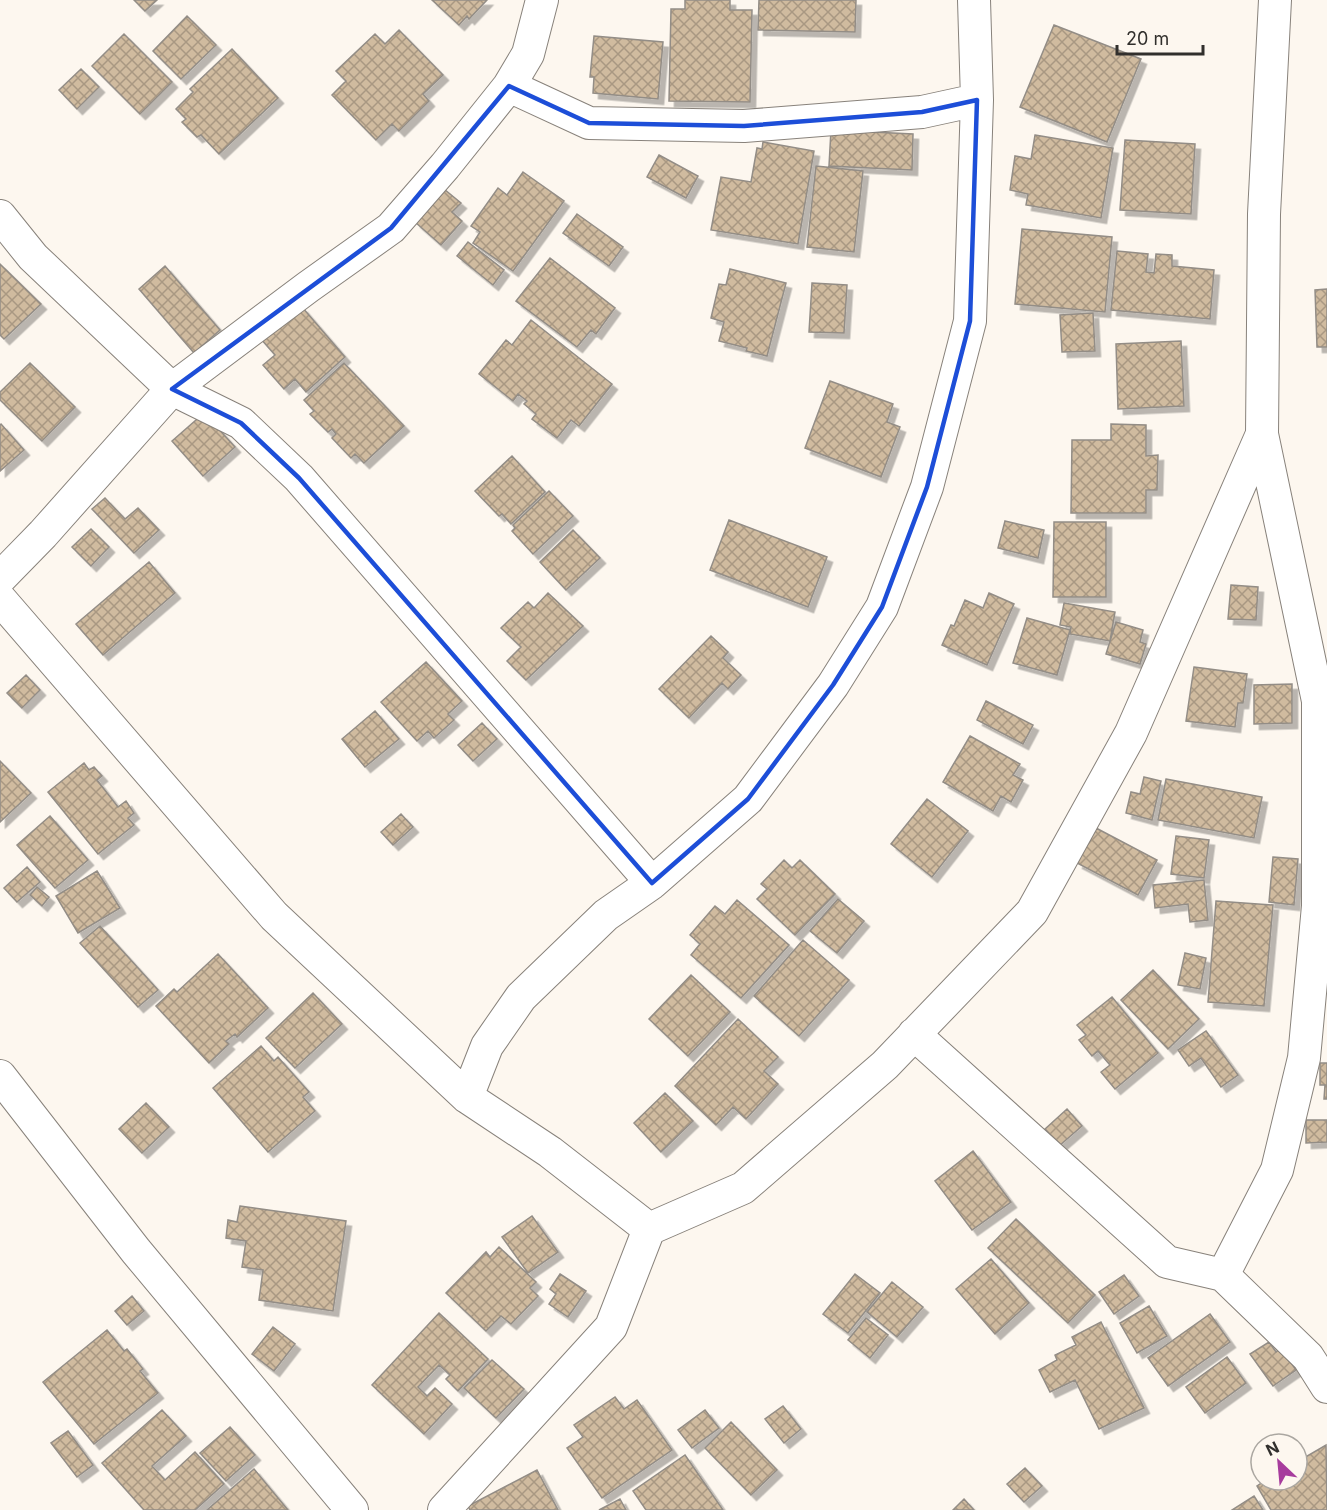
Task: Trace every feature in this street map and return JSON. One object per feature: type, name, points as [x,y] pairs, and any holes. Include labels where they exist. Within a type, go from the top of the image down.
[{"type":"street","points":[[0,578],[43,534],[172,388],[391,228],[445,166],[509,86],[528,54],[542,0]]},
{"type":"street","points":[[467,1097],[487,1046],[521,997],[606,915],[652,883],[748,799],[833,685],[882,608],[927,488],[970,321],[977,100],[974,0]]},
{"type":"street","points":[[1223,1275],[1277,1170],[1304,1058],[1318,906],[1318,701],[1262,434],[1264,214],[1275,0]]},
{"type":"street","points":[[509,86],[589,123],[744,126],[922,112],[977,100]]},
{"type":"street","points":[[0,216],[33,257],[172,388],[241,423],[299,478],[652,883]]},
{"type":"street","points":[[444,1510],[611,1327],[649,1229],[743,1188],[885,1065],[1032,912],[1131,733],[1262,434]]},
{"type":"street","points":[[0,598],[274,916],[467,1097],[550,1152],[649,1229]]},
{"type":"street","points":[[914,1034],[1167,1262],[1223,1275],[1308,1357],[1327,1387]]},
{"type":"street","points":[[0,1076],[136,1251],[352,1510]]},
{"type":"highlighted area","points":[[509,86],[589,123],[744,126],[922,112],[977,100],[970,321],[927,487],[882,607],[833,685],[748,799],[652,883],[299,478],[241,423],[172,389],[391,228]]},
{"type":"building","points":[[134,0],[157,0],[145,11]]},
{"type":"building","points":[[432,0],[487,0],[469,19],[467,16],[459,25]]},
{"type":"building","points":[[685,0],[730,0],[730,10],[752,10],[750,102],[669,101],[671,9],[685,9]]},
{"type":"building","points":[[759,0],[856,0],[855,32],[758,30]]},
{"type":"building","points":[[187,16],[216,45],[181,79],[153,51]]},
{"type":"building","points":[[1054,25],[1141,59],[1107,142],[1020,107]]},
{"type":"building","points":[[399,30],[443,75],[423,94],[429,101],[399,131],[392,124],[376,140],[332,95],[346,81],[336,71],[375,34],[385,44]]},
{"type":"building","points":[[124,34],[172,82],[140,114],[92,66]]},
{"type":"building","points":[[594,36],[663,42],[658,99],[593,93],[594,77],[590,77]]},
{"type":"building","points":[[232,49],[278,98],[219,154],[201,135],[197,137],[182,122],[186,119],[176,109],[193,92],[190,89]]},
{"type":"building","points":[[81,69],[99,87],[77,109],[59,90]]},
{"type":"building","points":[[831,130],[913,134],[912,170],[829,166]]},
{"type":"building","points":[[1035,135],[1113,148],[1101,218],[1026,205],[1028,194],[1010,190],[1015,156],[1031,159]]},
{"type":"building","points":[[1125,140],[1195,144],[1191,214],[1120,210]]},
{"type":"building","points":[[763,142],[814,151],[798,244],[711,230],[721,177],[751,182],[757,148],[762,149]]},
{"type":"building","points":[[659,155],[698,176],[686,198],[647,177]]},
{"type":"building","points":[[816,166],[863,171],[854,252],[807,247]]},
{"type":"building","points":[[523,172],[564,201],[513,271],[473,243],[480,232],[471,226],[498,188],[507,195]]},
{"type":"building","points":[[444,189],[461,203],[452,212],[462,221],[441,245],[415,222]]},
{"type":"building","points":[[577,214],[623,247],[609,266],[563,233]]},
{"type":"building","points":[[1022,229],[1112,237],[1105,312],[1015,304]]},
{"type":"building","points":[[468,242],[504,270],[493,285],[457,256]]},
{"type":"building","points":[[1117,251],[1148,254],[1146,272],[1154,273],[1156,254],[1172,255],[1172,266],[1214,270],[1210,319],[1111,310]]},
{"type":"building","points":[[550,258],[615,308],[596,334],[591,330],[577,347],[516,301]]},
{"type":"building","points":[[0,264],[41,304],[4,339],[0,335]]},
{"type":"building","points":[[165,266],[220,330],[194,353],[139,289]]},
{"type":"building","points":[[730,269],[786,283],[767,356],[719,341],[724,322],[711,318],[719,284],[726,285]]},
{"type":"building","points":[[812,283],[847,285],[844,333],[809,332]]},
{"type":"building","points":[[1327,289],[1327,347],[1317,347],[1315,290]]},
{"type":"building","points":[[302,307],[345,357],[306,392],[295,379],[284,389],[263,365],[275,355],[261,339]]},
{"type":"building","points":[[1093,313],[1095,351],[1062,352],[1060,315]]},
{"type":"building","points":[[531,320],[612,384],[579,426],[571,420],[557,438],[532,419],[536,414],[524,404],[527,401],[518,394],[513,401],[479,374],[506,340],[512,345]]},
{"type":"building","points":[[1181,341],[1184,406],[1118,409],[1116,344]]},
{"type":"building","points":[[30,363],[75,407],[42,441],[0,400],[0,392]]},
{"type":"building","points":[[344,363],[404,426],[364,463],[355,454],[351,458],[332,438],[336,434],[332,429],[328,432],[310,414],[314,411],[304,400]]},
{"type":"building","points":[[830,381],[893,404],[887,422],[900,427],[881,477],[805,448]]},
{"type":"building","points":[[204,413],[235,447],[203,476],[172,441]]},
{"type":"building","points":[[1111,424],[1146,425],[1146,456],[1158,455],[1157,490],[1146,490],[1146,513],[1071,513],[1072,440],[1111,440]]},
{"type":"building","points":[[0,425],[24,450],[0,471]]},
{"type":"building","points":[[512,456],[545,492],[511,524],[502,514],[499,516],[475,491]]},
{"type":"building","points":[[549,491],[573,516],[533,554],[512,531],[515,528],[513,525]]},
{"type":"building","points":[[105,498],[125,519],[138,508],[159,530],[134,553],[92,509]]},
{"type":"building","points":[[729,520],[827,557],[808,607],[710,570]]},
{"type":"building","points":[[1005,521],[1044,530],[1038,558],[998,548]]},
{"type":"building","points":[[1054,522],[1106,522],[1106,597],[1053,597]]},
{"type":"building","points":[[91,529],[109,547],[91,566],[72,547]]},
{"type":"building","points":[[573,530],[600,558],[566,590],[540,562]]},
{"type":"building","points":[[149,562],[175,593],[103,655],[76,624]]},
{"type":"building","points":[[1231,585],[1258,587],[1256,620],[1228,619]]},
{"type":"building","points":[[548,593],[583,626],[526,680],[507,661],[521,647],[501,628],[528,602],[534,608]]},
{"type":"building","points":[[989,593],[1014,604],[987,665],[942,645],[951,625],[954,626],[965,600],[983,608]]},
{"type":"building","points":[[1064,603],[1115,612],[1110,641],[1070,634],[1071,627],[1060,625]]},
{"type":"building","points":[[1027,618],[1070,630],[1057,675],[1013,663]]},
{"type":"building","points":[[1116,622],[1143,630],[1140,642],[1146,644],[1140,664],[1106,654]]},
{"type":"building","points":[[711,636],[728,652],[723,658],[741,675],[728,689],[722,683],[689,718],[659,689]]},
{"type":"building","points":[[426,662],[462,701],[448,714],[454,720],[434,738],[428,731],[417,741],[381,702]]},
{"type":"building","points":[[1194,667],[1247,674],[1243,703],[1238,703],[1235,727],[1186,721]]},
{"type":"building","points":[[26,675],[40,690],[22,708],[7,693]]},
{"type":"building","points":[[1292,684],[1292,723],[1254,724],[1254,685]]},
{"type":"building","points":[[986,701],[1033,725],[1023,744],[977,720]]},
{"type":"building","points":[[375,711],[399,739],[365,767],[342,739]]},
{"type":"building","points":[[482,723],[497,739],[473,761],[458,745]]},
{"type":"building","points":[[970,736],[1020,764],[1013,775],[1023,780],[1011,802],[1001,796],[993,811],[943,782]]},
{"type":"building","points":[[0,761],[31,793],[0,822]]},
{"type":"building","points":[[84,763],[89,770],[94,767],[102,776],[97,780],[118,807],[126,801],[134,813],[128,818],[134,825],[98,854],[48,792]]},
{"type":"building","points":[[1144,777],[1161,781],[1152,820],[1126,813],[1131,792],[1140,794]]},
{"type":"building","points":[[1166,779],[1262,797],[1254,838],[1158,820]]},
{"type":"building","points":[[927,799],[968,831],[932,877],[891,844]]},
{"type":"building","points":[[401,814],[413,827],[393,845],[381,832]]},
{"type":"building","points":[[50,816],[88,860],[55,888],[17,845]]},
{"type":"building","points":[[1096,828],[1157,860],[1138,895],[1077,863]]},
{"type":"building","points":[[1176,836],[1209,840],[1204,878],[1171,874]]},
{"type":"building","points":[[1273,857],[1298,859],[1294,905],[1269,902]]},
{"type":"building","points":[[784,860],[792,868],[800,860],[835,894],[795,935],[757,899],[767,889],[761,884]]},
{"type":"building","points":[[27,867],[40,882],[17,902],[4,888]]},
{"type":"building","points":[[97,871],[120,908],[78,933],[56,896]]},
{"type":"building","points":[[1204,880],[1208,920],[1190,922],[1188,904],[1155,908],[1153,885]]},
{"type":"building","points":[[37,887],[49,897],[42,906],[30,895]]},
{"type":"building","points":[[838,899],[864,921],[837,953],[810,931]]},
{"type":"building","points":[[737,900],[789,945],[741,998],[691,955],[700,944],[690,935],[715,906],[725,914]]},
{"type":"building","points":[[1216,901],[1273,905],[1264,1006],[1208,1002]]},
{"type":"building","points":[[100,926],[158,990],[138,1007],[80,943]]},
{"type":"building","points":[[803,940],[849,980],[799,1036],[754,996]]},
{"type":"building","points":[[1185,953],[1206,958],[1200,989],[1178,985]]},
{"type":"building","points":[[218,954],[268,1008],[237,1037],[235,1034],[226,1041],[229,1044],[209,1063],[156,1006],[174,989],[177,992]]},
{"type":"building","points":[[1153,970],[1199,1019],[1168,1049],[1121,1000]]},
{"type":"building","points":[[691,975],[730,1012],[688,1056],[649,1019]]},
{"type":"building","points":[[313,993],[342,1024],[295,1068],[266,1038]]},
{"type":"building","points":[[1112,997],[1158,1053],[1115,1089],[1101,1072],[1110,1065],[1098,1051],[1092,1056],[1079,1040],[1086,1035],[1077,1025]]},
{"type":"building","points":[[738,1019],[778,1057],[764,1071],[778,1084],[746,1119],[733,1107],[716,1125],[675,1086]]},
{"type":"building","points":[[1206,1031],[1238,1075],[1221,1087],[1201,1058],[1189,1066],[1178,1050]]},
{"type":"building","points":[[261,1046],[274,1061],[278,1057],[309,1092],[303,1097],[315,1111],[268,1152],[213,1088]]},
{"type":"building","points":[[1320,1063],[1327,1063],[1327,1099],[1324,1099],[1325,1085],[1320,1085]]},
{"type":"building","points":[[665,1093],[693,1121],[661,1152],[634,1123]]},
{"type":"building","points":[[146,1103],[169,1127],[142,1153],[119,1129]]},
{"type":"building","points":[[1067,1109],[1082,1126],[1059,1146],[1045,1129]]},
{"type":"building","points":[[1306,1120],[1327,1120],[1327,1142],[1306,1143]]},
{"type":"building","points":[[973,1151],[1011,1202],[972,1230],[935,1181]]},
{"type":"building","points":[[240,1206],[346,1221],[333,1311],[259,1300],[263,1270],[242,1267],[246,1241],[226,1238],[228,1220],[237,1222]]},
{"type":"building","points":[[532,1216],[558,1252],[528,1273],[502,1237]]},
{"type":"building","points":[[1016,1219],[1095,1295],[1068,1323],[988,1248]]},
{"type":"building","points":[[499,1247],[536,1282],[530,1288],[538,1296],[511,1324],[501,1316],[486,1331],[446,1293],[486,1252],[490,1257]]},
{"type":"building","points":[[991,1259],[1029,1303],[995,1334],[956,1289]]},
{"type":"building","points":[[560,1274],[586,1291],[568,1317],[549,1304],[556,1294],[550,1289]]},
{"type":"building","points":[[855,1274],[880,1293],[848,1333],[823,1314]]},
{"type":"building","points":[[1124,1275],[1139,1296],[1114,1314],[1099,1292]]},
{"type":"building","points":[[892,1282],[923,1307],[897,1337],[867,1312]]},
{"type":"building","points":[[132,1296],[144,1311],[127,1325],[115,1311]]},
{"type":"building","points":[[1149,1306],[1167,1336],[1137,1353],[1120,1323]]},
{"type":"building","points":[[439,1313],[488,1359],[458,1391],[446,1379],[450,1375],[439,1365],[418,1387],[427,1396],[435,1388],[452,1404],[424,1434],[372,1385]]},
{"type":"building","points":[[1210,1314],[1230,1342],[1168,1386],[1148,1358]]},
{"type":"building","points":[[866,1318],[888,1335],[870,1358],[848,1340]]},
{"type":"building","points":[[1101,1322],[1144,1408],[1099,1429],[1075,1380],[1050,1392],[1039,1370],[1057,1360],[1055,1355],[1076,1345],[1072,1337]]},
{"type":"building","points":[[273,1327],[295,1344],[274,1371],[252,1354]]},
{"type":"building","points":[[107,1330],[124,1351],[127,1349],[143,1369],[140,1371],[158,1393],[94,1444],[43,1382]]},
{"type":"building","points":[[1269,1342],[1276,1352],[1281,1348],[1296,1370],[1273,1386],[1250,1354]]},
{"type":"building","points":[[1227,1357],[1246,1383],[1205,1413],[1186,1387]]},
{"type":"building","points":[[492,1360],[524,1389],[496,1418],[464,1388]]},
{"type":"building","points":[[615,1397],[624,1409],[637,1400],[672,1450],[602,1498],[567,1448],[583,1437],[574,1425]]},
{"type":"building","points":[[783,1406],[801,1429],[784,1443],[765,1419]]},
{"type":"building","points":[[162,1410],[186,1436],[152,1466],[165,1480],[195,1452],[224,1484],[195,1510],[144,1510],[102,1463]]},
{"type":"building","points":[[705,1410],[719,1428],[692,1448],[678,1430]]},
{"type":"building","points":[[731,1422],[777,1470],[751,1495],[705,1448]]},
{"type":"building","points":[[230,1427],[255,1455],[226,1481],[200,1453]]},
{"type":"building","points":[[68,1431],[93,1465],[77,1477],[51,1443]]},
{"type":"building","points":[[1326,1445],[1327,1510],[1271,1510],[1260,1492],[1309,1492],[1309,1455]]},
{"type":"building","points":[[685,1455],[723,1510],[646,1510],[633,1491]]},
{"type":"building","points":[[1025,1468],[1042,1486],[1024,1502],[1007,1484]]},
{"type":"building","points":[[254,1469],[288,1510],[207,1510]]},
{"type":"building","points":[[537,1470],[558,1510],[470,1510],[468,1506]]},
{"type":"building","points":[[1254,1496],[1263,1510],[1232,1510]]},
{"type":"building","points":[[620,1499],[626,1510],[599,1510]]},
{"type":"building","points":[[964,1499],[974,1510],[953,1510]]}]
